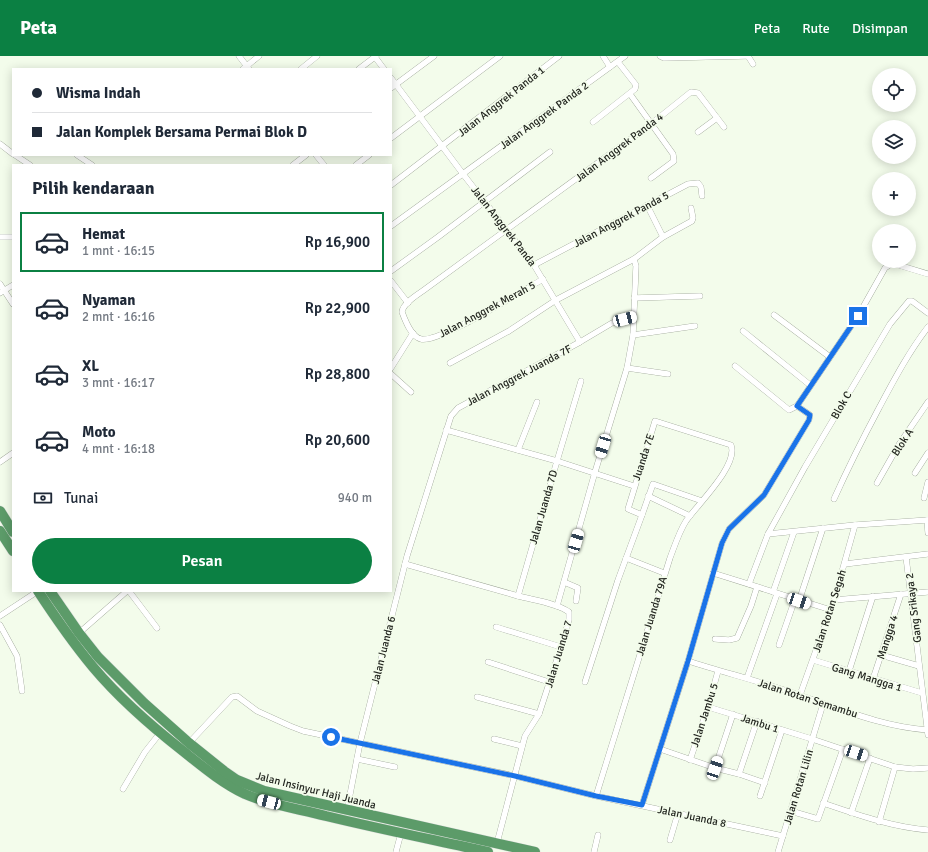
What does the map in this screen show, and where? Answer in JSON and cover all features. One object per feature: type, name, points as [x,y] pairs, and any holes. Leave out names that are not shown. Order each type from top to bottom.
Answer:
[{"type":"highway","points":[[0,511],[12,548]]},
{"type":"highway","name":"Jalan Insinyur Haji Juanda","points":[[39,592],[66,633],[93,667],[136,712],[211,774],[226,784],[247,795],[279,804],[488,852]]},
{"type":"highway","name":"Jalan Insinyur Haji Juanda","points":[[51,592],[78,633],[98,657],[144,703],[189,743],[224,771],[247,785],[264,791],[347,811],[535,852]]},
{"type":"highway","points":[[136,712],[144,703]]},
{"type":"street","points":[[239,56],[246,68],[259,56]]},
{"type":"street","points":[[302,68],[317,56]]},
{"type":"street","points":[[360,68],[375,56],[383,68]]},
{"type":"street","points":[[393,86],[434,56]]},
{"type":"street","points":[[392,137],[500,56]]},
{"type":"street","name":"Jalan Anggrek Panda 1","points":[[392,183],[442,147],[559,56]]},
{"type":"street","points":[[603,56],[610,67]]},
{"type":"street","name":"Jalan Anggrek Panda 2","points":[[392,225],[625,56]]},
{"type":"street","points":[[660,56],[664,58],[748,56],[753,64]]},
{"type":"street","points":[[594,122],[635,89],[636,85],[618,62]]},
{"type":"street","name":"Jalan Anggrek Panda","points":[[393,86],[419,116],[534,265],[580,342]]},
{"type":"street","name":"Jalan Anggrek Panda 4","points":[[413,333],[402,314],[402,309],[408,303],[651,124],[691,92],[698,93],[724,127]]},
{"type":"street","points":[[630,94],[673,154],[674,160],[651,178]]},
{"type":"street","points":[[698,132],[717,118]]},
{"type":"street","points":[[0,144],[12,153]]},
{"type":"street","points":[[392,270],[550,152]]},
{"type":"street","points":[[17,156],[29,164]]},
{"type":"street","points":[[78,156],[90,164]]},
{"type":"street","points":[[294,164],[305,156]]},
{"type":"street","points":[[317,156],[323,164]]},
{"type":"street","points":[[357,164],[368,156]]},
{"type":"street","name":"Jalan Anggrek Panda 5","points":[[534,265],[688,184],[698,184],[701,187],[702,196]]},
{"type":"street","points":[[647,205],[663,237]]},
{"type":"street","points":[[450,363],[509,331],[556,300],[634,259],[663,237],[692,220],[691,208]]},
{"type":"street","points":[[0,237],[12,237]]},
{"type":"street","name":"Jalan Juanda 7","points":[[497,843],[526,733],[539,714],[561,647],[569,614],[567,610],[557,606],[595,472],[628,368],[633,335],[636,266],[634,259]]},
{"type":"street","points":[[735,366],[789,410],[797,406],[858,316],[885,268],[891,264],[895,264],[928,274]]},
{"type":"street","name":"Jalan Anggrek Merah 5","points":[[413,333],[421,339],[428,339],[437,336],[468,322],[543,279]]},
{"type":"street","points":[[392,282],[408,303]]},
{"type":"street","points":[[0,284],[2,292],[12,303]]},
{"type":"street","points":[[2,292],[12,286]]},
{"type":"street","points":[[634,298],[700,296]]},
{"type":"street","name":"Blok C","points":[[768,534],[834,417],[890,324],[909,301],[912,301],[928,313]]},
{"type":"street","points":[[774,315],[830,357]]},
{"type":"street","name":"Jalan Anggrek Juanda 7F","points":[[458,408],[612,323],[633,316]]},
{"type":"street","points":[[633,335],[695,326]]},
{"type":"street","points":[[834,499],[859,444],[893,380],[911,350],[928,328]]},
{"type":"street","points":[[743,331],[810,385]]},
{"type":"street","points":[[392,366],[413,333]]},
{"type":"street","points":[[628,368],[668,374]]},
{"type":"street","points":[[392,375],[412,392]]},
{"type":"street","name":"Jalan Juanda 7D","points":[[518,596],[581,381]]},
{"type":"street","points":[[518,450],[537,402]]},
{"type":"street","name":"Blok A","points":[[877,483],[898,446],[928,402]]},
{"type":"street","points":[[642,805],[688,661],[724,537],[729,529],[764,495],[809,420],[810,415],[797,406]]},
{"type":"street","name":"Jalan Juanda 6","points":[[347,811],[356,759],[407,556],[446,430],[451,416],[458,408]]},
{"type":"street","name":"Juanda 7E","points":[[634,486],[655,421],[694,432]]},
{"type":"street","points":[[446,430],[557,460],[634,486],[628,509],[642,515]]},
{"type":"street","name":"Jalan Juanda 79A","points":[[596,796],[664,574],[677,540],[690,516],[721,478],[732,452],[730,445],[694,432]]},
{"type":"street","points":[[915,473],[928,453]]},
{"type":"street","points":[[0,462],[12,454]]},
{"type":"street","points":[[924,498],[928,482]]},
{"type":"street","points":[[585,682],[626,558],[653,484],[702,501]]},
{"type":"street","points":[[648,496],[690,516]]},
{"type":"street","points":[[749,584],[768,534],[927,520],[928,533]]},
{"type":"street","name":"Jalan Rotan Segah","points":[[800,695],[831,610],[855,526]]},
{"type":"street","points":[[779,645],[823,528]]},
{"type":"street","points":[[747,678],[794,532]]},
{"type":"street","points":[[845,564],[928,554]]},
{"type":"street","name":"Gang Srikaya 2","points":[[906,557],[928,735]]},
{"type":"street","points":[[626,558],[664,574]]},
{"type":"street","points":[[405,564],[557,606]]},
{"type":"street","points":[[713,573],[831,610]]},
{"type":"street","points":[[564,582],[578,588],[576,600]]},
{"type":"street","points":[[715,639],[729,640],[737,638],[751,606],[757,587]]},
{"type":"street","points":[[0,616],[36,592]]},
{"type":"street","points":[[78,633],[127,592]]},
{"type":"street","points":[[129,592],[157,628]]},
{"type":"street","points":[[834,600],[928,592]]},
{"type":"street","name":"Mangga 4","points":[[873,679],[901,594]]},
{"type":"street","points":[[849,672],[872,596]]},
{"type":"street","points":[[0,625],[17,655],[22,691]]},
{"type":"street","points":[[496,627],[561,647]]},
{"type":"street","points":[[881,655],[919,666]]},
{"type":"street","name":"Gang Mangga 1","points":[[813,660],[924,694]]},
{"type":"street","name":"Jalan Rotan Semambu","points":[[688,661],[718,671],[747,678],[873,720],[908,728],[928,730]]},
{"type":"street","points":[[488,662],[549,682]]},
{"type":"street","name":"Jalan Jambu 5","points":[[690,760],[708,707],[718,671]]},
{"type":"street","points":[[189,743],[232,697],[236,696],[257,711],[303,731],[515,776]]},
{"type":"street","points":[[477,697],[539,714]]},
{"type":"street","name":"Jalan Rotan Lilin","points":[[783,836],[823,704]]},
{"type":"street","name":"Jambu 1","points":[[708,707],[812,739],[895,767],[913,770],[928,768]]},
{"type":"street","points":[[715,768],[733,714]]},
{"type":"street","points":[[739,774],[757,722]]},
{"type":"street","points":[[760,796],[782,730]]},
{"type":"street","points":[[123,789],[145,752],[160,733]]},
{"type":"street","points":[[494,739],[522,746]]},
{"type":"street","points":[[660,749],[690,760],[765,783]]},
{"type":"street","points":[[794,812],[818,819],[843,749]]},
{"type":"street","points":[[851,813],[870,758]]},
{"type":"street","points":[[356,759],[395,767]]},
{"type":"street","points":[[879,822],[895,767]]},
{"type":"street","name":"Jalan Juanda 8","points":[[515,776],[596,796],[783,836]]},
{"type":"street","points":[[824,803],[879,822],[901,827],[928,830]]},
{"type":"street","points":[[670,840],[678,813]]},
{"type":"street","points":[[396,852],[401,833]]},
{"type":"street","points":[[594,852],[598,835]]},
{"type":"street","points":[[778,852],[783,836]]},
{"type":"route","points":[[331,737],[515,776],[596,796],[642,805],[698,629],[724,537],[729,529],[764,495],[810,418],[810,415],[797,406],[858,316]]}]
